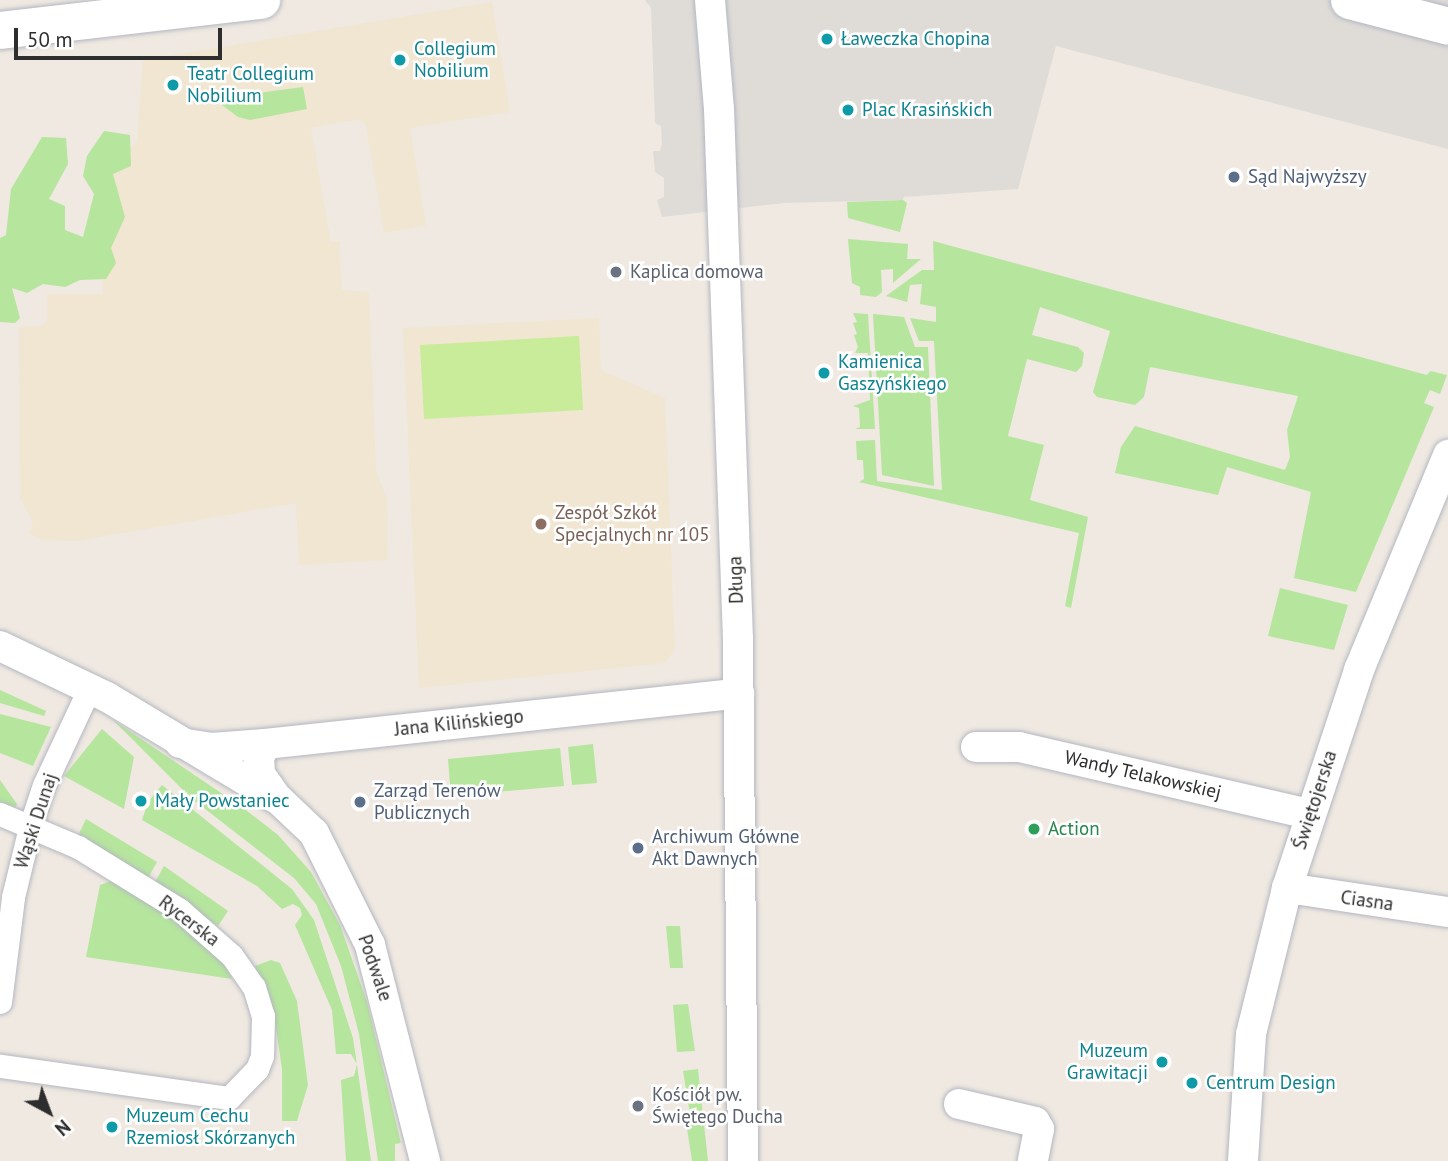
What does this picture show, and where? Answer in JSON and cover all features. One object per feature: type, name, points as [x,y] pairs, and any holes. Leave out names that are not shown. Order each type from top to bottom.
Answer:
[{"type":"street","points":[[0,30],[261,0]]},
{"type":"street","name":"Długa","points":[[710,0],[720,151],[739,694],[743,1161]]},
{"type":"street","points":[[1349,0],[1448,26]]},
{"type":"street","name":"Świętojerska","points":[[1243,1161],[1251,1034],[1287,888],[1309,814],[1359,670],[1448,455]]},
{"type":"street","name":"Podwale","points":[[0,646],[89,689],[277,798]]},
{"type":"street","name":"Wąski Dunaj","points":[[0,1002],[13,897],[30,827],[89,689]]},
{"type":"street","name":"Jana Kilińskiego","points":[[180,743],[211,748],[265,744],[739,694]]},
{"type":"street","name":"Podwale","points":[[265,744],[259,758],[260,774],[277,798],[314,833],[370,946],[425,1161]]},
{"type":"street","name":"Wandy Telakowskiej","points":[[976,747],[1019,747],[1309,814]]},
{"type":"street","name":"Rycerska","points":[[0,814],[78,847],[180,910],[214,937],[246,973],[263,1016],[262,1055],[257,1069],[229,1098],[0,1066]]},
{"type":"street","name":"Ciasna","points":[[1287,888],[1448,912]]},
{"type":"street","points":[[959,1104],[1035,1122],[1039,1129],[1033,1161]]},
{"type":"shaded area","name":"Plac Krasińskich","points":[[645,0],[1448,0],[1448,149],[1056,46],[1018,189],[904,197],[903,200],[784,203],[662,217],[657,200],[664,197],[664,178],[655,172],[653,151],[660,151],[661,126],[655,123],[651,8]]},
{"type":"shaded area","points":[[492,2],[510,112],[410,128],[426,225],[384,233],[366,125],[359,119],[311,128],[331,242],[339,241],[342,290],[369,292],[376,470],[387,499],[388,560],[299,565],[296,503],[76,541],[42,540],[29,533],[33,522],[20,498],[19,327],[42,326],[47,320],[47,294],[103,294],[100,181],[137,141],[143,60]]},
{"type":"shaded area","name":"Zespół Szkół Specjalnych nr 105","points":[[599,318],[601,370],[665,398],[675,649],[665,663],[419,688],[403,328]]},
{"type":"green space","points":[[303,87],[307,109],[250,120],[238,117],[214,99]]},
{"type":"green space","points":[[104,131],[130,135],[131,166],[113,174],[125,217],[111,248],[116,263],[106,279],[80,280],[65,287],[43,284],[27,293],[12,288],[20,318],[15,323],[0,322],[0,238],[6,235],[11,189],[42,137],[66,138],[68,164],[49,199],[65,206],[65,230],[83,237],[94,194],[83,176],[87,156]]},
{"type":"green space","points":[[903,200],[907,203],[900,232],[848,218],[847,202]]},
{"type":"green space","points":[[848,239],[908,244],[907,259],[921,259],[893,283],[893,269],[881,270],[882,292],[876,297],[860,295],[860,287],[852,283]]},
{"type":"green space","points":[[933,241],[1427,375],[1430,371],[1447,375],[1440,394],[1430,390],[1424,403],[1434,407],[1356,592],[1294,578],[1311,492],[1227,467],[1218,495],[1115,473],[1121,447],[1135,426],[1285,470],[1290,457],[1287,430],[1298,396],[1150,367],[1144,397],[1135,405],[1097,397],[1093,392],[1110,331],[1040,307],[1032,335],[1078,347],[1084,353],[1082,366],[1076,372],[1027,359],[1008,436],[1044,445],[1030,500],[1088,517],[1071,608],[1065,606],[1079,533],[859,482],[864,479],[863,460],[857,460],[856,441],[875,440],[877,481],[942,490],[934,341],[919,341],[910,318],[936,322],[936,307],[920,304],[922,284],[910,285],[907,302],[886,296],[922,270],[934,270]]},
{"type":"green space","points":[[853,313],[868,314],[875,429],[855,429],[860,427],[859,408],[853,406],[870,400],[868,353],[855,353],[858,347],[853,323],[857,322]]},
{"type":"green space","points":[[873,314],[904,317],[915,347],[928,347],[934,486],[882,475]]},
{"type":"green space","points":[[579,336],[583,410],[424,419],[420,345]]},
{"type":"green space","points":[[1280,588],[1348,605],[1334,650],[1268,636]]},
{"type":"green space","points":[[0,690],[46,711],[44,716],[0,703]]},
{"type":"green space","points":[[0,714],[51,727],[33,766],[0,753]]},
{"type":"green space","points":[[113,720],[242,807],[278,835],[311,872],[340,925],[367,1002],[401,1143],[395,1144],[395,1161],[378,1161],[359,1034],[341,966],[316,904],[294,878],[191,798]]},
{"type":"green space","points":[[102,729],[134,757],[124,809],[64,776]]},
{"type":"green space","points":[[593,744],[597,783],[572,785],[568,747]]},
{"type":"green space","points":[[560,748],[564,786],[451,796],[448,759]]},
{"type":"green space","points":[[0,780],[17,804],[16,807],[0,802]]},
{"type":"green space","points":[[162,785],[292,889],[314,920],[353,1038],[357,1064],[351,1054],[336,1054],[332,1010],[295,925],[302,915],[300,908],[293,904],[282,909],[257,886],[142,820],[148,802]]},
{"type":"green space","points":[[86,819],[157,862],[148,878],[76,840]]},
{"type":"green space","points":[[164,866],[228,911],[218,926],[155,882]]},
{"type":"green space","points":[[114,880],[216,947],[232,979],[86,957],[100,885]]},
{"type":"green space","points":[[666,926],[680,926],[683,968],[670,968]]},
{"type":"green space","points":[[271,960],[280,963],[297,1001],[308,1085],[297,1121],[282,1121],[282,1069],[274,1015],[255,966]]},
{"type":"green space","points":[[688,1004],[695,1051],[677,1052],[673,1005]]},
{"type":"green space","points":[[357,1064],[371,1161],[346,1161],[341,1080],[354,1076]]},
{"type":"green space","points":[[698,1069],[708,1161],[692,1161],[686,1122],[690,1114],[683,1071]]},
{"type":"place","name":"Ławeczka Chopina","points":[[827,39]]},
{"type":"place","name":"Collegium Nobilium","points":[[400,60]]},
{"type":"place","name":"Teatr Collegium Nobilium","points":[[173,85]]},
{"type":"place","name":"Plac Krasińskich","points":[[848,110]]},
{"type":"place","name":"Sąd Najwyższy","points":[[1234,177]]},
{"type":"place","name":"Kaplica domowa","points":[[616,272]]},
{"type":"place","name":"Kamienica Gaszyńskiego","points":[[824,373]]},
{"type":"place","name":"Zespół Szkół Specjalnych nr 105","points":[[541,524]]},
{"type":"place","name":"Mały Powstaniec","points":[[141,801]]},
{"type":"place","name":"Zarząd Terenów Publicznych","points":[[360,802]]},
{"type":"place","name":"Action","points":[[1034,829]]},
{"type":"place","name":"Archiwum Główne Akt Dawnych","points":[[638,848]]},
{"type":"place","name":"Muzeum Grawitacji","points":[[1162,1062]]},
{"type":"place","name":"Centrum Design","points":[[1192,1083]]},
{"type":"place","name":"Kościół pw. Świętego Ducha","points":[[638,1106]]},
{"type":"place","name":"Muzeum Cechu Rzemiosł Skórzanych","points":[[112,1127]]}]
